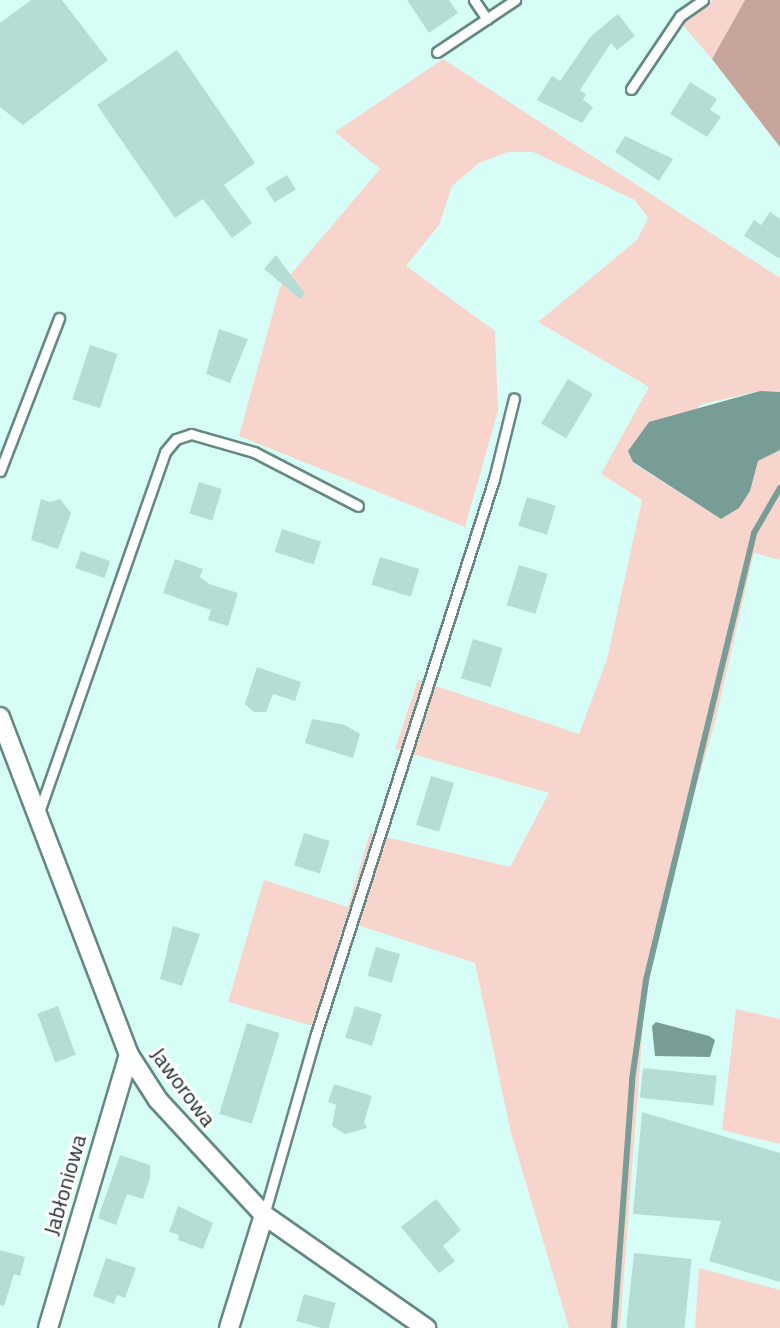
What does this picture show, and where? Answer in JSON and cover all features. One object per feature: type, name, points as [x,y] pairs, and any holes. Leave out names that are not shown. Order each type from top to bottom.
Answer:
[{"type":"street","name":"Jaworowa","points":[[0,717],[39,812],[129,1055],[158,1100],[264,1215],[426,1328]]},
{"type":"street","name":"Jabłoniowa","points":[[48,1328],[129,1055]]},
{"type":"street","points":[[229,1328],[264,1215]]},
{"type":"lane","points":[[474,0],[487,19]]},
{"type":"lane","points":[[437,52],[515,0]]},
{"type":"lane","points":[[631,89],[680,16],[703,0]]},
{"type":"lane","points":[[0,471],[59,318]]},
{"type":"lane","points":[[264,1215],[316,1034],[494,478],[514,398]]},
{"type":"lane","points":[[39,812],[165,452],[176,439],[191,434],[254,453],[358,506]]},
{"type":"shaded area","points":[[713,0],[745,0],[712,59],[680,22]]},
{"type":"shaded area","points":[[745,0],[780,0],[780,147],[712,59]]},
{"type":"shaded area","points":[[443,59],[780,278],[780,392],[760,391],[702,404],[633,463],[721,519],[750,491],[758,461],[780,450],[780,560],[754,553],[715,722],[673,868],[645,999],[620,1328],[569,1328],[511,1133],[475,963],[345,921],[313,1026],[228,1002],[264,880],[348,907],[370,833],[510,867],[549,793],[395,749],[418,680],[579,734],[607,659],[642,500],[601,474],[649,387],[538,322],[637,240],[648,218],[635,200],[533,152],[508,152],[479,163],[452,186],[439,225],[406,266],[495,331],[498,411],[465,527],[239,436],[280,287],[380,169],[335,132]]},
{"type":"shaded area","points":[[736,1009],[780,1019],[780,1144],[722,1130]]},
{"type":"shaded area","points":[[699,1268],[780,1290],[780,1328],[695,1328]]},
{"type":"water","points":[[760,391],[780,392],[780,450],[758,461],[750,491],[739,508],[721,519],[633,462],[628,451],[649,422]]},
{"type":"water","points":[[656,1022],[709,1036],[715,1040],[710,1057],[655,1056],[652,1026]]},
{"type":"building","points":[[31,0],[62,0],[108,60],[23,125],[0,107],[0,23]]},
{"type":"building","points":[[407,0],[449,0],[458,13],[429,33]]},
{"type":"building","points":[[618,14],[635,36],[617,50],[611,43],[580,90],[586,94],[583,100],[593,107],[582,123],[537,100],[552,76],[560,81],[591,36]]},
{"type":"building","points":[[177,50],[255,163],[224,185],[252,223],[232,238],[203,199],[175,218],[97,105]]},
{"type":"building","points":[[690,82],[717,99],[710,110],[721,117],[707,137],[670,114]]},
{"type":"building","points":[[625,136],[673,159],[659,181],[615,152]]},
{"type":"building","points":[[287,175],[296,190],[274,202],[266,188]]},
{"type":"building","points":[[770,212],[780,219],[780,259],[744,236],[754,220],[761,225]]},
{"type":"building","points":[[276,255],[305,294],[300,299],[264,269]]},
{"type":"building","points":[[219,329],[248,339],[230,383],[206,374]]},
{"type":"building","points":[[90,345],[118,354],[100,408],[72,399]]},
{"type":"building","points":[[568,379],[593,394],[566,439],[541,424]]},
{"type":"building","points":[[199,482],[222,489],[212,521],[189,514]]},
{"type":"building","points":[[527,497],[556,506],[547,534],[518,526]]},
{"type":"building","points":[[41,499],[50,502],[60,499],[71,513],[58,549],[31,540]]},
{"type":"building","points":[[282,529],[321,542],[314,564],[275,552]]},
{"type":"building","points":[[81,551],[110,561],[104,578],[75,568]]},
{"type":"building","points":[[380,557],[419,569],[411,597],[372,585]]},
{"type":"building","points":[[175,559],[203,569],[200,577],[209,584],[238,593],[228,626],[208,620],[211,610],[163,593]]},
{"type":"building","points":[[519,565],[548,574],[535,614],[507,605]]},
{"type":"building","points":[[473,639],[503,648],[491,687],[461,678]]},
{"type":"building","points":[[257,667],[301,682],[295,701],[273,694],[266,712],[254,712],[245,704]]},
{"type":"building","points":[[312,719],[345,725],[360,734],[353,758],[305,743]]},
{"type":"building","points":[[431,776],[454,783],[439,832],[416,825]]},
{"type":"building","points":[[304,833],[330,841],[320,873],[294,866]]},
{"type":"building","points":[[173,926],[200,934],[182,986],[160,979]]},
{"type":"building","points":[[376,947],[400,954],[392,983],[368,976]]},
{"type":"building","points":[[58,1006],[76,1055],[55,1062],[37,1014]]},
{"type":"building","points":[[355,1006],[382,1014],[372,1046],[345,1038]]},
{"type":"building","points":[[247,1023],[280,1033],[252,1124],[219,1114]]},
{"type":"building","points":[[643,1068],[717,1076],[713,1106],[640,1098]]},
{"type":"building","points":[[334,1084],[372,1096],[364,1122],[367,1128],[345,1134],[332,1126],[336,1105],[328,1102]]},
{"type":"building","points":[[642,1112],[780,1153],[780,1282],[709,1261],[721,1221],[633,1214]]},
{"type":"building","points":[[120,1155],[150,1165],[150,1178],[143,1199],[127,1194],[116,1225],[98,1218]]},
{"type":"building","points":[[436,1199],[461,1230],[443,1246],[455,1261],[439,1273],[401,1227]]},
{"type":"building","points":[[178,1206],[213,1223],[203,1249],[178,1240],[179,1235],[169,1232]]},
{"type":"building","points":[[0,1250],[25,1257],[20,1276],[14,1274],[4,1306],[0,1305]]},
{"type":"building","points":[[634,1253],[692,1259],[684,1328],[626,1328]]},
{"type":"building","points":[[106,1258],[136,1268],[125,1298],[117,1295],[114,1304],[93,1296]]},
{"type":"building","points":[[304,1294],[336,1303],[329,1328],[296,1321]]},
{"type":"waterway","points":[[614,1328],[632,1080],[646,980],[754,533],[780,488]]}]
